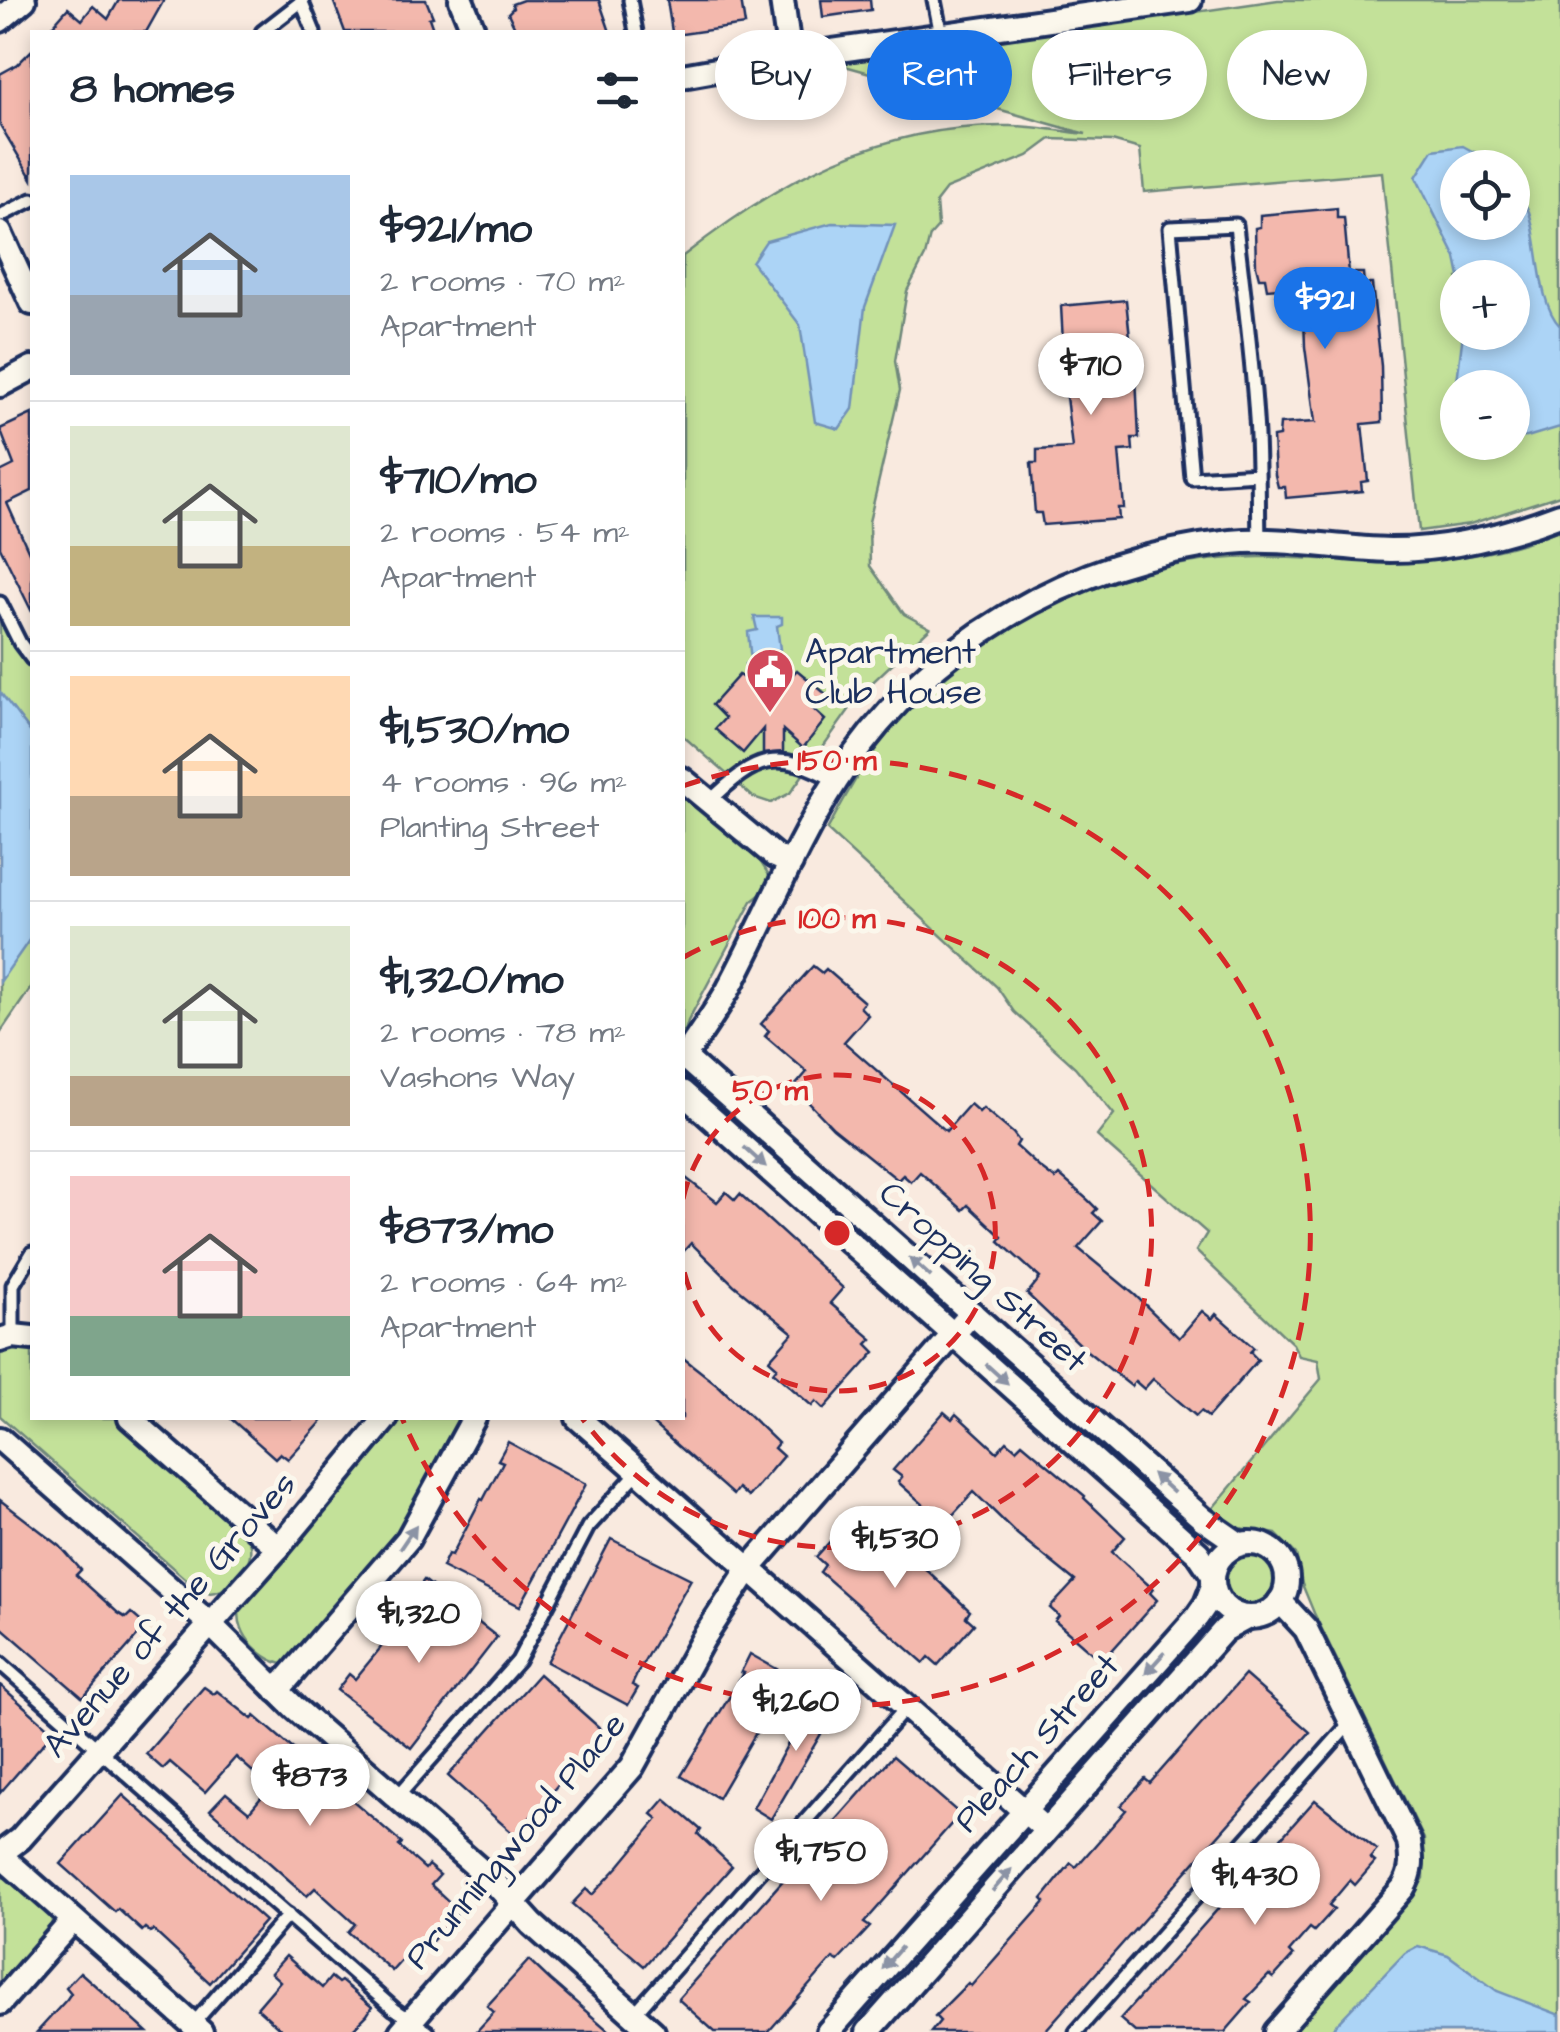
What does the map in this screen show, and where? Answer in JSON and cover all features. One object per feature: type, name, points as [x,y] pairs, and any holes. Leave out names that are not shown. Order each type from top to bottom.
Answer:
[{"type":"street","points":[[0,20],[24,0]]},
{"type":"street","points":[[461,0],[473,30]]},
{"type":"street","points":[[782,0],[786,30]]},
{"type":"street","points":[[962,30],[1082,7],[1190,0]]},
{"type":"street","points":[[685,75],[715,70]]},
{"type":"street","points":[[0,233],[30,299]]},
{"type":"street","points":[[0,385],[30,369]]},
{"type":"street","points":[[685,1057],[727,992],[836,781],[874,729],[918,682],[972,636],[1033,600],[1094,572],[1162,552],[1234,542],[1302,542],[1390,550],[1458,546],[1518,531],[1560,515]]},
{"type":"street","points":[[685,782],[774,856],[792,863]]},
{"type":"street","name":"Cropping Street","points":[[685,1060],[1204,1519],[1239,1544]]},
{"type":"street","name":"Cropping Street","points":[[685,1095],[1198,1553],[1213,1581]]},
{"type":"street","name":"Prunningwood Place","points":[[414,2028],[514,1904],[632,1768],[703,1639],[748,1570],[972,1313]]},
{"type":"street","points":[[132,1420],[278,1548]]},
{"type":"street","name":"Avenue of the Groves","points":[[0,1854],[20,1839],[278,1548],[384,1420]]},
{"type":"street","points":[[277,1691],[408,1539],[473,1420]]},
{"type":"street","points":[[580,1420],[1046,1830]]},
{"type":"street","points":[[0,1439],[210,1624],[277,1691],[494,1882],[532,1924],[653,2032]]},
{"type":"street","points":[[1239,1544],[1262,1544],[1281,1559],[1288,1581],[1280,1601],[1270,1611],[1248,1617],[1228,1610],[1219,1601],[1213,1581],[1225,1552],[1239,1544]]},
{"type":"street","name":"Pleach Street","points":[[828,2032],[1196,1618],[1206,1604],[1213,1581]]},
{"type":"street","points":[[1276,2032],[1410,1876],[1412,1860],[1408,1841],[1306,1629],[1280,1601]]},
{"type":"street","name":"Pleach Street","points":[[868,2032],[1224,1630],[1248,1617]]},
{"type":"street","points":[[0,1854],[193,2030]]},
{"type":"street","points":[[0,2004],[73,1920]]},
{"type":"lane","points":[[630,0],[636,30]]},
{"type":"lane","points":[[934,0],[940,30]]},
{"type":"lane","points":[[265,30],[302,1],[313,30]]},
{"type":"lane","points":[[0,216],[30,201]]},
{"type":"lane","points":[[1258,474],[1192,478],[1170,228],[1236,225],[1256,418],[1258,474],[1259,542]]},
{"type":"lane","points":[[0,603],[30,656]]},
{"type":"lane","points":[[709,802],[739,774],[775,761],[811,767],[836,781]]},
{"type":"lane","points":[[15,1338],[13,1285],[30,1256]]},
{"type":"lane","points":[[397,1797],[518,1661],[588,1527],[638,1472]]},
{"type":"lane","points":[[0,1663],[414,2028]]},
{"type":"lane","points":[[633,2015],[906,1708]]},
{"type":"lane","points":[[1076,2032],[1350,1722]]},
{"type":"lane","points":[[193,2030],[288,1916]]},
{"type":"green space","points":[[1278,0],[1560,0],[1560,495],[1470,524],[1419,531],[1382,172],[1144,192],[1140,149],[1112,141],[1051,139],[1028,156],[946,189],[936,202],[938,227],[930,236],[925,256],[907,291],[895,361],[900,390],[869,522],[870,566],[904,614],[930,628],[861,693],[790,793],[771,803],[753,797],[685,738],[685,254],[757,203],[834,161],[918,135],[1019,126],[1086,134],[1036,120],[1207,120],[1207,30],[1072,30]]},
{"type":"green space","points":[[1032,36],[1032,119],[1012,113],[1012,39]]},
{"type":"green space","points":[[867,60],[867,72],[847,67],[847,63]]},
{"type":"green space","points":[[1560,529],[1560,2032],[1293,2032],[1407,1903],[1424,1878],[1424,1839],[1314,1613],[1302,1584],[1296,1554],[1276,1534],[1234,1527],[1212,1509],[1321,1379],[1318,1360],[1299,1356],[1293,1344],[1196,1251],[1207,1233],[1097,1136],[1114,1114],[1075,1067],[1014,1012],[997,987],[827,830],[877,747],[935,686],[1019,624],[1066,600],[1165,567],[1217,559],[1452,558],[1524,543]]},
{"type":"green space","points":[[0,615],[30,665],[30,989],[0,1033]]},
{"type":"green space","points":[[685,796],[760,861],[769,875],[767,889],[752,901],[685,1032]]},
{"type":"green space","points":[[0,1347],[30,1347],[30,1420],[117,1420],[246,1534],[250,1556],[246,1567],[220,1591],[199,1591],[0,1416]]},
{"type":"green space","points":[[397,1420],[467,1420],[415,1516],[290,1665],[280,1663],[261,1653],[246,1637],[239,1618],[240,1608]]},
{"type":"green space","points":[[1254,1548],[1274,1557],[1283,1577],[1274,1597],[1254,1606],[1234,1597],[1225,1577],[1234,1557]]},
{"type":"green space","points":[[0,1877],[13,1879],[47,1911],[52,1921],[49,1936],[0,1993]]},
{"type":"water","points":[[1463,146],[1470,150],[1440,150],[1440,226],[1416,177],[1433,150]]},
{"type":"water","points":[[1530,215],[1547,303],[1560,326],[1560,427],[1530,436],[1530,370],[1458,370],[1461,350],[1530,350],[1530,260],[1456,258],[1447,240],[1530,240]]},
{"type":"water","points":[[832,223],[895,225],[865,307],[853,409],[839,429],[815,422],[800,325],[752,262],[766,241]]},
{"type":"water","points":[[754,617],[782,617],[782,624],[777,626],[780,649],[775,652],[776,669],[747,672],[745,664],[751,662],[748,632],[757,630]]},
{"type":"water","points":[[0,692],[30,731],[30,939],[0,982]]},
{"type":"water","points":[[1418,1946],[1448,1955],[1497,1991],[1560,2015],[1560,2032],[1329,2032],[1405,1953]]},
{"type":"building","points":[[119,0],[164,0],[147,30],[49,30],[68,8],[82,20],[93,6],[108,19]]},
{"type":"building","points":[[333,0],[426,0],[433,17],[429,18],[433,30],[344,30]]},
{"type":"building","points":[[523,0],[599,0],[609,30],[516,30],[508,13],[512,4]]},
{"type":"building","points":[[667,0],[741,0],[745,25],[685,34],[685,30],[672,30]]},
{"type":"building","points":[[821,0],[870,0],[871,10],[823,17]]},
{"type":"building","points":[[30,52],[30,176],[0,125],[0,74]]},
{"type":"building","points":[[1337,208],[1337,218],[1344,218],[1349,273],[1363,273],[1364,284],[1372,284],[1381,366],[1382,422],[1362,424],[1368,481],[1361,482],[1362,491],[1286,498],[1285,487],[1278,487],[1275,475],[1273,437],[1279,436],[1280,424],[1315,422],[1305,347],[1303,286],[1267,289],[1256,266],[1255,228],[1260,227],[1260,215]]},
{"type":"building","points":[[1126,300],[1135,356],[1139,438],[1132,438],[1133,450],[1119,451],[1124,508],[1118,508],[1119,519],[1043,525],[1041,513],[1035,513],[1031,463],[1037,463],[1037,450],[1072,448],[1062,362],[1061,306]]},
{"type":"building","points":[[30,415],[30,492],[7,503],[30,555],[30,608],[0,547],[0,472],[14,465],[0,429]]},
{"type":"building","name":"Apartment Club House","points":[[797,670],[827,695],[814,710],[825,720],[803,748],[783,730],[783,752],[763,754],[763,729],[743,753],[715,729],[725,718],[712,705],[739,675],[759,690],[781,687]]},
{"type":"building","points":[[813,966],[822,973],[826,969],[864,1002],[860,1007],[868,1015],[844,1042],[946,1131],[970,1104],[979,1112],[983,1108],[1013,1133],[1019,1141],[1016,1146],[1039,1167],[1055,1179],[1059,1175],[1097,1209],[1093,1213],[1102,1221],[1078,1248],[1179,1338],[1202,1311],[1212,1319],[1216,1314],[1254,1348],[1250,1352],[1258,1360],[1208,1417],[1201,1411],[1196,1416],[1153,1379],[1144,1389],[1135,1381],[1131,1386],[1087,1351],[1027,1294],[1040,1278],[999,1241],[1002,1237],[968,1205],[963,1210],[920,1172],[911,1182],[903,1175],[898,1180],[833,1128],[794,1087],[807,1072],[765,1036],[769,1031],[761,1024]]},
{"type":"building","points":[[685,1177],[717,1202],[726,1192],[735,1200],[740,1194],[843,1288],[830,1303],[872,1339],[867,1344],[875,1352],[824,1409],[816,1401],[812,1406],[773,1372],[777,1367],[769,1360],[793,1333],[734,1285],[691,1243],[685,1250]]},
{"type":"building","points":[[685,1359],[778,1443],[774,1448],[783,1456],[748,1497],[738,1488],[733,1495],[648,1420],[685,1420]]},
{"type":"building","points":[[944,1412],[952,1419],[956,1414],[997,1452],[1007,1441],[1016,1449],[1022,1443],[1085,1496],[1125,1537],[1112,1552],[1153,1589],[1150,1593],[1157,1600],[1106,1657],[1097,1650],[1093,1654],[1055,1621],[1059,1616],[1050,1608],[1075,1581],[1017,1534],[974,1492],[949,1519],[940,1511],[936,1516],[898,1482],[902,1477],[893,1470]]},
{"type":"building","points":[[232,1420],[323,1420],[288,1459],[280,1453],[275,1458]]},
{"type":"building","points":[[508,1442],[586,1484],[520,1606],[442,1567],[483,1500],[503,1462],[498,1460]]},
{"type":"building","points":[[0,1500],[60,1546],[81,1570],[76,1575],[118,1613],[126,1618],[131,1613],[146,1626],[83,1698],[0,1626]]},
{"type":"building","points":[[852,1517],[860,1525],[866,1519],[970,1611],[966,1617],[974,1624],[938,1665],[929,1657],[924,1663],[820,1572],[825,1565],[816,1557]]},
{"type":"building","points":[[611,1539],[691,1579],[639,1670],[632,1685],[638,1688],[628,1705],[547,1662]]},
{"type":"building","points":[[424,1580],[497,1637],[411,1748],[337,1690],[349,1674],[355,1679],[405,1618],[417,1600],[413,1595]]},
{"type":"building","points":[[750,1654],[789,1676],[718,1798],[681,1776],[744,1673],[741,1672]]},
{"type":"building","points":[[539,1674],[603,1731],[529,1819],[532,1821],[518,1838],[448,1776]]},
{"type":"building","points":[[1245,1675],[1310,1732],[1044,2032],[931,2032],[940,2021],[935,2016],[968,1983],[971,1986],[1045,1902],[1042,1899],[1071,1863],[1076,1867],[1126,1810],[1121,1806],[1145,1779],[1150,1783]]},
{"type":"building","points":[[0,1685],[53,1732],[0,1793]]},
{"type":"building","points":[[204,1687],[214,1694],[217,1691],[252,1719],[255,1716],[402,1843],[399,1846],[425,1869],[428,1865],[440,1875],[431,1885],[459,1911],[425,1949],[418,1942],[392,1971],[348,1932],[355,1924],[315,1888],[307,1896],[210,1810],[226,1793],[249,1812],[270,1787],[236,1757],[205,1792],[170,1762],[163,1769],[146,1754]]},
{"type":"building","points":[[816,1692],[838,1705],[771,1819],[753,1808]]},
{"type":"building","points":[[893,1756],[960,1814],[864,1923],[870,1927],[838,1961],[833,1958],[768,2032],[715,2032],[678,1999]]},
{"type":"building","points":[[123,1795],[265,1921],[210,1983],[153,1930],[142,1931],[118,1909],[115,1912],[61,1864]]},
{"type":"building","points":[[665,1799],[701,1830],[698,1834],[732,1866],[644,1966],[572,1904],[586,1889],[592,1895],[620,1865],[658,1819],[652,1814]]},
{"type":"building","points":[[1315,1800],[1377,1850],[1370,1858],[1375,1862],[1355,1885],[1350,1880],[1329,1905],[1334,1909],[1314,1931],[1310,1928],[1273,1978],[1269,1975],[1246,1999],[1251,2002],[1225,2032],[1135,2032],[1120,2019]]},
{"type":"building","points":[[286,1956],[322,1988],[331,1977],[341,1981],[372,2007],[367,2015],[350,2032],[284,2032],[257,2008],[280,1981],[271,1973]]},
{"type":"building","points":[[529,1960],[610,2032],[476,2032],[494,2012],[487,2006]]},
{"type":"building","points":[[80,1972],[147,2032],[37,2032],[67,1999],[71,1993],[66,1987]]},
{"type":"place","name":"Apartment Club House","points":[[770,714]]}]
